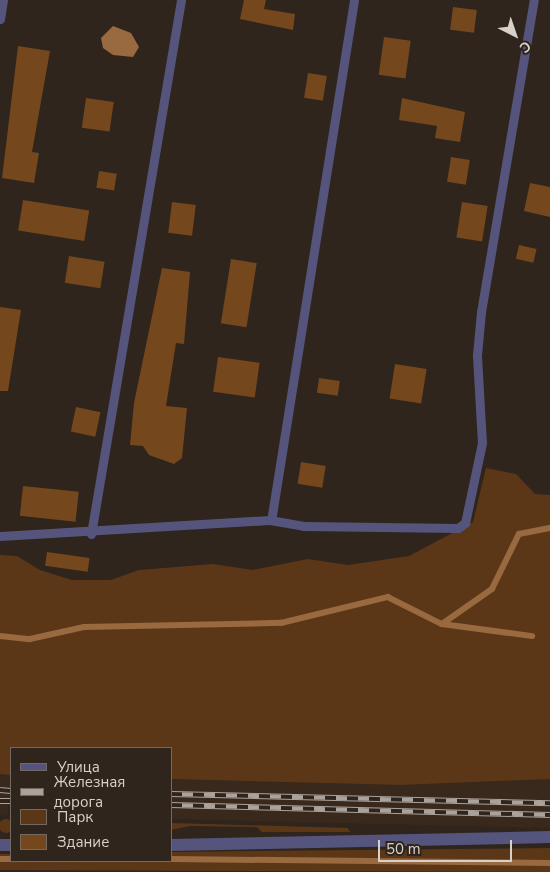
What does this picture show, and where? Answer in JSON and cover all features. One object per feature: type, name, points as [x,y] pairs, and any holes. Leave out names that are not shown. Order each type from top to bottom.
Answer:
[{"type":"street","points":[[172,845],[550,837]]},
{"type":"lane","points":[[0,19],[3,0]]},
{"type":"lane","points":[[91,534],[181,0]]},
{"type":"lane","points":[[272,515],[354,0]]},
{"type":"lane","points":[[0,536],[91,534],[270,520],[304,526],[458,528],[465,523],[482,443],[477,355],[481,312],[534,0]]},
{"type":"shaded area","points":[[113,26],[131,33],[139,47],[133,57],[113,55],[103,48],[101,38]]},
{"type":"shaded area","points":[[0,774],[10,775],[7,816],[0,815]]},
{"type":"shaded area","points":[[172,779],[401,785],[550,779],[550,828],[172,819]]},
{"type":"green space","points":[[486,468],[516,474],[535,494],[550,495],[550,779],[401,785],[172,779],[172,747],[10,747],[10,775],[0,774],[0,555],[17,556],[40,570],[72,580],[111,580],[139,570],[213,564],[253,570],[308,559],[348,565],[409,556],[473,522]]},
{"type":"green space","points":[[3,819],[9,819],[10,832],[3,833],[-1,829],[-1,823]]},
{"type":"green space","points":[[172,823],[348,828],[350,832],[262,832],[257,827],[190,826],[172,830]]},
{"type":"green space","points":[[550,848],[550,872],[0,870],[0,854],[10,854],[10,862],[172,862],[172,852]]},
{"type":"building","points":[[244,0],[266,0],[264,9],[295,14],[293,30],[240,19]]},
{"type":"building","points":[[453,7],[477,10],[474,33],[450,30]]},
{"type":"building","points":[[384,37],[411,41],[405,78],[379,75]]},
{"type":"building","points":[[18,46],[50,51],[32,152],[39,153],[34,183],[2,178]]},
{"type":"building","points":[[308,73],[327,76],[323,101],[304,98]]},
{"type":"building","points":[[86,98],[114,102],[110,132],[82,128]]},
{"type":"building","points":[[402,98],[465,112],[460,142],[435,138],[437,126],[399,120]]},
{"type":"building","points":[[451,157],[470,160],[466,185],[447,182]]},
{"type":"building","points":[[99,171],[117,174],[114,191],[96,188]]},
{"type":"building","points":[[530,183],[550,187],[550,217],[524,211]]},
{"type":"building","points":[[23,200],[89,210],[84,241],[18,231]]},
{"type":"building","points":[[172,202],[196,205],[192,236],[168,233]]},
{"type":"building","points":[[462,202],[488,206],[482,242],[456,238]]},
{"type":"building","points":[[519,245],[537,249],[533,263],[516,259]]},
{"type":"building","points":[[69,256],[105,262],[100,288],[65,283]]},
{"type":"building","points":[[231,259],[257,263],[247,327],[221,323]]},
{"type":"building","points":[[162,268],[190,272],[184,344],[176,343],[166,406],[187,408],[182,458],[174,464],[149,455],[143,446],[130,445],[134,403]]},
{"type":"building","points":[[0,307],[21,310],[8,391],[0,391]]},
{"type":"building","points":[[218,357],[260,363],[255,398],[213,392]]},
{"type":"building","points":[[395,364],[427,369],[421,404],[390,399]]},
{"type":"building","points":[[319,378],[340,381],[338,396],[317,393]]},
{"type":"building","points":[[76,407],[100,412],[95,437],[71,431]]},
{"type":"building","points":[[301,462],[326,466],[322,488],[298,484]]},
{"type":"building","points":[[23,486],[79,492],[76,522],[20,516]]},
{"type":"building","points":[[47,552],[90,558],[88,572],[45,566]]},
{"type":"waterway","points":[[442,624],[492,589],[519,534],[550,528]]},
{"type":"waterway","points":[[0,636],[30,639],[84,627],[281,623],[388,597],[442,624],[532,636]]},
{"type":"waterway","points":[[0,859],[10,859]]},
{"type":"waterway","points":[[172,859],[550,863]]},
{"type":"railway","points":[[0,790],[10,791]]},
{"type":"railway","points":[[172,794],[550,803]]},
{"type":"railway","points":[[0,801],[10,801]]},
{"type":"railway","points":[[172,805],[550,815]]}]
